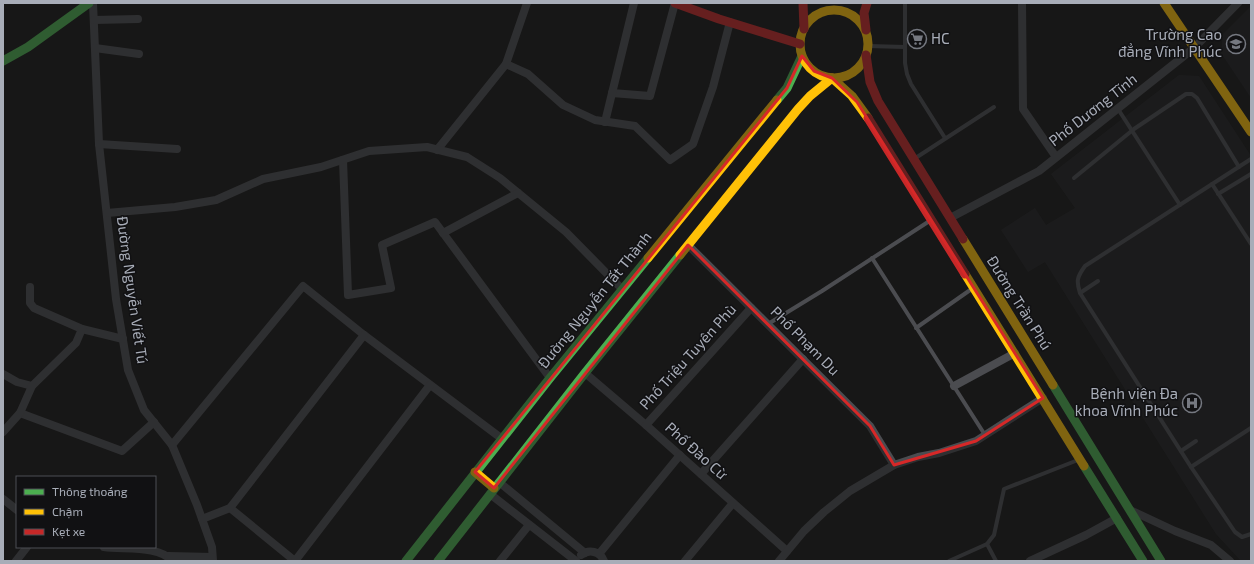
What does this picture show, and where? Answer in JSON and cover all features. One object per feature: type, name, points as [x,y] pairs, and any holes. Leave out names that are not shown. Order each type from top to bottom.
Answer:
[{"type":"main road","points":[[3,61],[28,47],[89,3]]},
{"type":"main road","points":[[675,3],[800,44]]},
{"type":"main road","points":[[802,3],[804,16],[804,29],[800,44],[802,56],[807,65],[814,72],[822,76],[832,78],[843,77],[853,72],[861,65],[867,51],[864,20],[864,13],[867,3]]},
{"type":"main road","points":[[829,3],[836,10]]},
{"type":"main road","points":[[836,10],[843,3]]},
{"type":"main road","points":[[1164,3],[1251,132]]},
{"type":"main road","points":[[804,29],[809,21],[817,15],[826,11],[836,10],[846,12],[855,17],[862,24],[866,33]]},
{"type":"main road","name":"Đường Trần Phú","points":[[867,51],[869,77],[875,94],[896,131],[1161,561]]},
{"type":"main road","name":"Đường Nguyễn Tất Thành","points":[[406,561],[501,438],[784,91],[802,56]]},
{"type":"main road","points":[[438,561],[585,373],[798,109],[810,96],[832,78]]},
{"type":"main road","name":"Đường Trần Phú","points":[[832,78],[852,96],[867,116],[1144,561]]},
{"type":"main road","points":[[475,472],[494,488]]},
{"type":"main road","points":[[1117,518],[1130,510]]},
{"type":"street","name":"Đường Nguyễn Viết Tú","points":[[93,3],[99,144],[116,299],[128,370],[144,410],[172,446],[202,519],[212,547],[213,559]]},
{"type":"street","points":[[437,150],[506,64],[527,3]]},
{"type":"street","points":[[605,122],[634,3]]},
{"type":"street","points":[[612,93],[650,96],[675,3]]},
{"type":"street","points":[[1022,3],[1023,109],[1056,158]]},
{"type":"street","name":"Phố Dương Tĩnh","points":[[950,218],[1039,171],[1194,48],[1238,3]]},
{"type":"street","points":[[94,20],[138,19]]},
{"type":"street","points":[[506,64],[528,74],[563,105],[595,120],[635,126],[670,160],[693,144],[713,87],[730,22]]},
{"type":"street","points":[[95,48],[139,54]]},
{"type":"street","points":[[99,144],[177,149]]},
{"type":"street","points":[[107,213],[175,207],[216,200],[263,179],[321,167],[369,151],[427,147],[467,157],[500,178],[566,232],[622,289]]},
{"type":"street","points":[[343,160],[348,294],[391,288],[382,245],[435,222],[550,378]]},
{"type":"street","points":[[443,233],[518,193]]},
{"type":"street","name":"Phố Phạm Du","points":[[688,245],[870,426],[894,465]]},
{"type":"street","points":[[172,446],[303,286],[364,335],[501,438]]},
{"type":"street","points":[[30,287],[30,303],[34,308],[82,329],[123,339]]},
{"type":"street","name":"Phố Triệu Tuyên Phù","points":[[646,425],[751,308]]},
{"type":"street","points":[[3,432],[20,413],[32,386],[76,343],[82,329]]},
{"type":"street","points":[[202,519],[230,508],[364,335]]},
{"type":"street","points":[[954,386],[1015,352]]},
{"type":"street","points":[[700,474],[803,359]]},
{"type":"street","name":"Phố Đào Cừ","points":[[585,373],[646,425],[787,551]]},
{"type":"street","points":[[3,374],[17,382],[32,386]]},
{"type":"street","points":[[230,508],[295,561],[430,385]]},
{"type":"street","points":[[778,561],[804,531],[824,512],[850,492],[894,465],[918,456],[939,453],[976,441],[1043,398]]},
{"type":"street","points":[[20,413],[122,452],[154,422]]},
{"type":"street","points":[[494,488],[530,524],[577,561],[585,553],[594,552],[601,557],[680,455]]},
{"type":"street","points":[[494,488],[585,553]]},
{"type":"street","points":[[3,499],[16,509]]},
{"type":"street","points":[[685,561],[734,503]]},
{"type":"street","points":[[1130,510],[1175,531],[1212,545],[1230,561]]},
{"type":"street","points":[[1030,561],[1086,535],[1117,518]]},
{"type":"street","points":[[500,561],[530,524]]},
{"type":"street","points":[[16,561],[26,548]]},
{"type":"street","points":[[116,548],[154,551],[170,559],[213,559]]},
{"type":"lane","points":[[905,3],[905,63],[907,74],[911,84],[945,138]]},
{"type":"lane","points":[[867,51],[905,47]]},
{"type":"lane","points":[[1074,178],[1132,131],[1186,94],[1192,94],[1197,98],[1239,167]]},
{"type":"lane","points":[[913,159],[994,107]]},
{"type":"lane","points":[[1118,108],[1180,205]]},
{"type":"lane","points":[[1251,159],[1085,266],[1079,274],[1077,284],[1080,293],[1191,467],[1235,532],[1242,537],[1251,534]]},
{"type":"lane","points":[[1218,194],[1251,174]]},
{"type":"lane","points":[[1212,184],[1251,244]]},
{"type":"lane","points":[[768,324],[932,219]]},
{"type":"lane","points":[[872,258],[985,435]]},
{"type":"lane","points":[[1080,293],[1098,281]]},
{"type":"lane","points":[[916,328],[974,287]]},
{"type":"lane","points":[[1191,467],[1251,428]]},
{"type":"lane","points":[[1181,451],[1196,441]]},
{"type":"lane","points":[[949,561],[987,544],[994,535],[1004,489],[1081,459]]},
{"type":"lane","points":[[987,544],[996,561]]},
{"type":"highlighted area","points":[[802,56],[814,71],[832,78],[857,102],[1043,398],[976,441],[894,465],[870,426],[688,245],[494,488],[475,472],[787,88]]},
{"type":"shaded area","name":"Trường Cao đẳng Vĩnh Phúc","points":[[1251,6],[1251,98],[1221,53],[1223,34]]},
{"type":"shaded area","name":"Bệnh viện Đa khoa Vĩnh Phúc","points":[[1179,75],[1199,76],[1251,156],[1251,561],[1241,561],[1216,534],[1045,262],[1028,272],[1001,230],[1035,208],[1046,225],[1075,208],[1051,174]]},
{"type":"traffic: fast","points":[[3,61],[28,47],[89,3]]},
{"type":"traffic: fast","points":[[777,100],[787,88],[802,56]]},
{"type":"traffic: fast","points":[[438,561],[585,373],[680,255]]},
{"type":"traffic: fast","points":[[406,561],[550,378],[648,258]]},
{"type":"traffic: fast","points":[[1053,385],[1161,561]]},
{"type":"traffic: fast","points":[[1084,466],[1143,561]]},
{"type":"traffic: slow","points":[[1164,3],[1251,132]]},
{"type":"traffic: slow","points":[[834,10],[847,13],[858,20],[865,31],[868,44],[865,57],[858,68],[847,75],[834,78],[821,75],[810,68],[803,57],[800,44],[803,31],[810,20],[821,13],[834,10]]},
{"type":"traffic: slow","points":[[680,255],[798,109],[810,96],[832,78],[852,96],[868,118]]},
{"type":"traffic: slow","points":[[648,258],[777,100]]},
{"type":"traffic: slow","points":[[963,239],[1053,385]]},
{"type":"traffic: slow","points":[[965,274],[1084,466]]},
{"type":"traffic: slow","points":[[475,472],[494,488]]},
{"type":"traffic: jam","points":[[675,3],[719,19],[800,44]]},
{"type":"traffic: jam","points":[[803,3],[804,29]]},
{"type":"traffic: jam","points":[[866,30],[864,13],[867,3]]},
{"type":"traffic: jam","points":[[866,55],[870,82],[878,101],[963,239]]},
{"type":"traffic: jam","points":[[868,118],[965,274]]},
{"type":"place","name":"HC","points":[[917,39]]},
{"type":"place","name":"Trường Cao đẳng Vĩnh Phúc","points":[[1236,44]]},
{"type":"place","name":"Bệnh viện Đa khoa Vĩnh Phúc","points":[[1192,403]]}]
